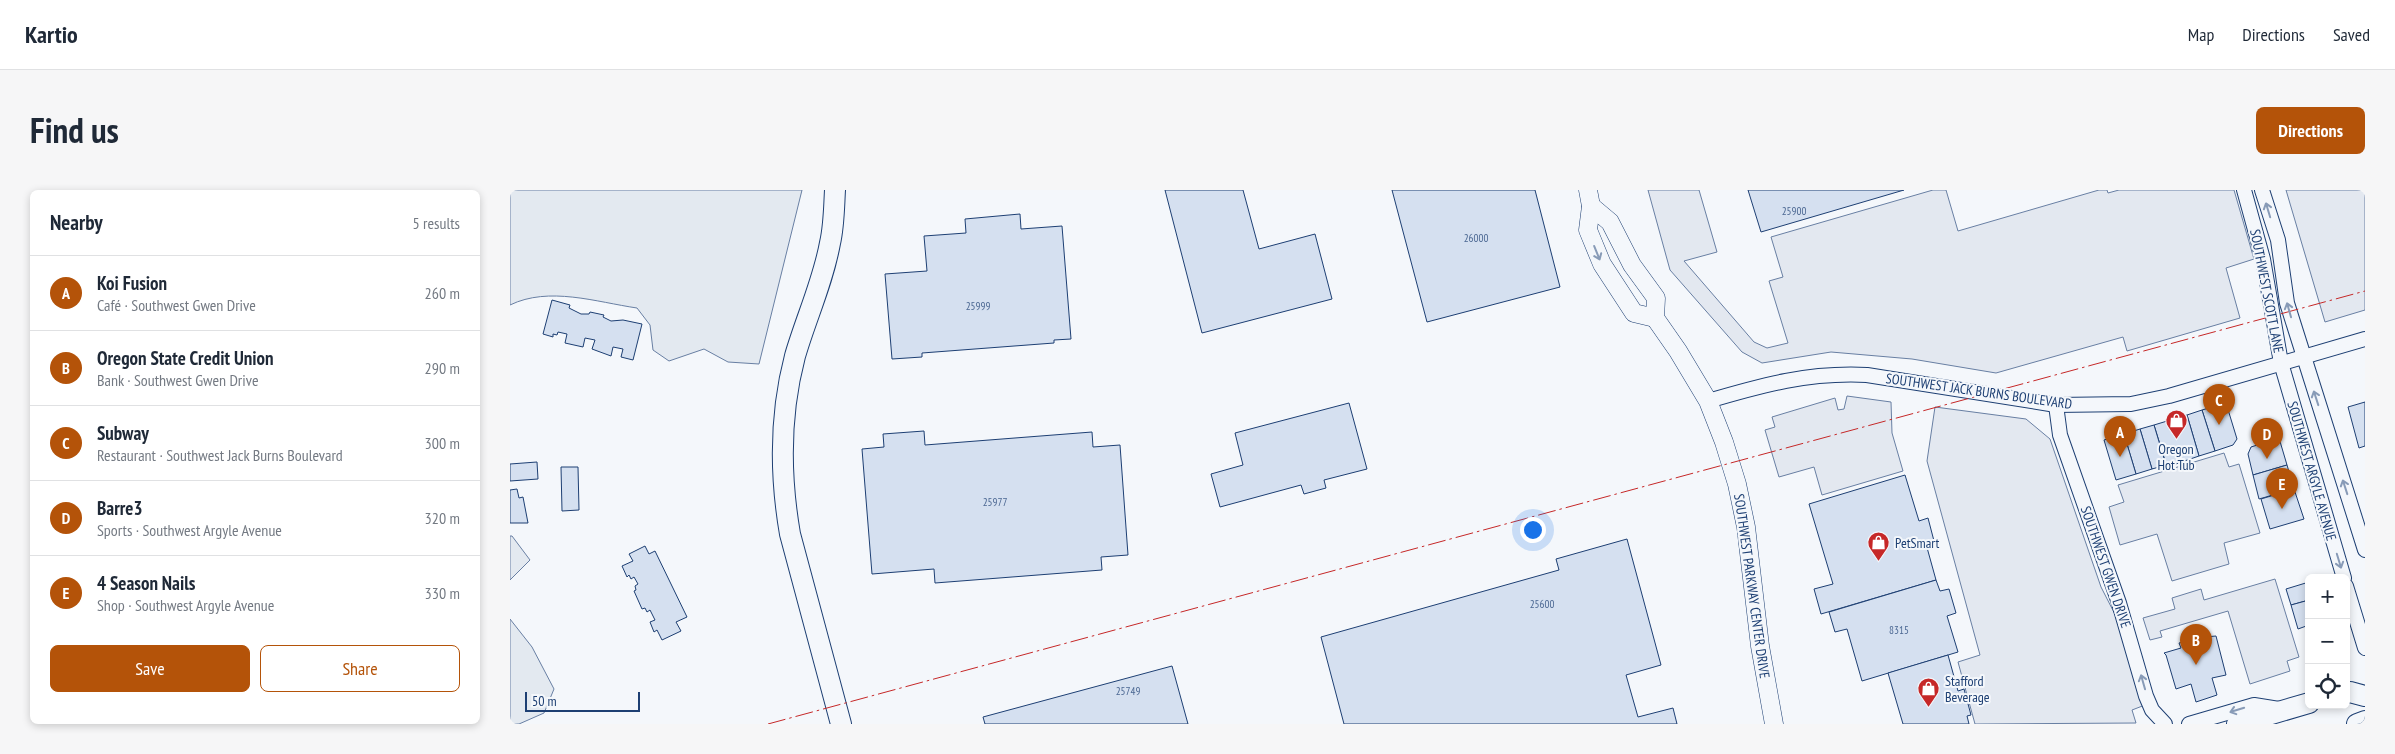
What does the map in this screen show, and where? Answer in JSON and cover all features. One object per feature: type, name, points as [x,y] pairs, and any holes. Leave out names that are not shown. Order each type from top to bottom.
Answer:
[{"type":"main road","points":[[835,190],[831,242],[795,358],[784,424],[783,448],[786,514],[790,534],[841,724]]},
{"type":"main road","points":[[2350,692],[2365,696]]},
{"type":"main road","points":[[2237,724],[2305,705]]},
{"type":"main road","points":[[2357,724],[2365,721]]},
{"type":"street","name":"SOUTHWEST SCOTT LANE","points":[[2244,190],[2263,259],[2281,363]]},
{"type":"street","name":"SOUTHWEST SCOTT LANE","points":[[2262,190],[2278,240],[2287,303],[2303,357]]},
{"type":"street","points":[[1590,198],[1610,222],[1632,265],[1656,298],[1655,318],[1634,314],[1602,264],[1588,230],[1590,198]]},
{"type":"street","name":"SOUTHWEST PARKWAY CENTER DRIVE","points":[[1655,318],[1678,351],[1708,401],[1730,461],[1741,504],[1760,646],[1774,724]]},
{"type":"street","name":"SOUTHWEST JACK BURNS BOULEVARD","points":[[1708,401],[1774,382],[1836,374],[1867,375],[2056,405],[2131,404],[2169,396],[2365,338]]},
{"type":"street","name":"SOUTHWEST ARGYLE AVENUE","points":[[2303,357],[2360,513],[2365,550]]},
{"type":"street","name":"SOUTHWEST ARGYLE AVENUE","points":[[2281,363],[2343,574]]},
{"type":"street","name":"SOUTHWEST GWEN DRIVE","points":[[2056,405],[2060,435],[2119,603],[2152,710],[2165,724]]},
{"type":"street","points":[[2350,599],[2365,648]]},
{"type":"street","points":[[2188,724],[2254,705],[2284,710]]},
{"type":"shaded area","points":[[510,190],[802,190],[759,364],[728,362],[704,349],[669,361],[653,350],[650,325],[637,308],[589,299],[557,296],[525,299],[510,305]]},
{"type":"shaded area","points":[[1648,190],[1699,190],[1717,252],[1684,261],[1754,342],[1767,348],[1788,343],[1769,281],[1783,277],[1771,237],[1933,190],[1946,190],[1958,231],[2099,190],[2107,190],[2108,193],[2119,190],[2234,190],[2254,259],[2226,268],[2240,318],[2127,351],[2123,337],[1996,373],[1912,359],[1831,352],[1762,363],[1742,352],[1670,270]]},
{"type":"shaded area","points":[[2286,190],[2365,190],[2365,310],[2325,322]]},
{"type":"shaded area","points":[[1847,396],[1891,402],[1892,433],[1903,471],[1822,495],[1814,467],[1779,477],[1765,430],[1775,427],[1772,417],[1835,398],[1838,410],[1844,409]]},
{"type":"shaded area","points":[[1935,407],[2026,419],[2050,439],[2101,587],[2124,632],[2145,705],[2132,710],[2136,723],[1975,724],[1958,662],[1980,655],[1927,461]]},
{"type":"shaded area","points":[[2224,453],[2229,467],[2239,464],[2260,533],[2224,543],[2229,564],[2172,581],[2157,534],[2120,545],[2109,507],[2124,502],[2118,485]]},
{"type":"shaded area","points":[[510,536],[512,536],[530,560],[510,580]]},
{"type":"shaded area","points":[[2275,579],[2299,657],[2287,661],[2290,671],[2250,684],[2228,611],[2160,631],[2162,637],[2150,640],[2143,618],[2175,609],[2172,598],[2201,589],[2204,600]]},
{"type":"shaded area","points":[[510,619],[532,647],[554,689],[544,713],[519,724],[510,724]]},
{"type":"building","points":[[1165,190],[1243,190],[1259,249],[1315,234],[1332,299],[1202,333]]},
{"type":"building","points":[[1392,190],[1535,190],[1560,287],[1427,322]]},
{"type":"building","points":[[1748,190],[1904,190],[1761,232]]},
{"type":"building","points":[[1020,214],[1021,229],[1062,226],[1071,339],[1054,340],[1054,343],[922,353],[922,357],[892,359],[885,274],[927,271],[924,236],[966,233],[965,219]]},
{"type":"building","points":[[552,300],[570,305],[569,308],[581,314],[589,314],[590,312],[604,315],[603,317],[611,321],[623,320],[642,324],[633,360],[621,357],[623,349],[613,347],[611,356],[592,349],[595,340],[585,338],[583,347],[565,343],[567,334],[558,332],[557,335],[553,334],[553,337],[543,334]]},
{"type":"building","points":[[2365,402],[2365,446],[2359,448],[2348,407]]},
{"type":"building","points":[[1349,403],[1367,469],[1324,480],[1326,488],[1304,494],[1301,485],[1220,507],[1211,474],[1243,465],[1235,433]]},
{"type":"building","points":[[2226,403],[2237,439],[2233,445],[2215,451],[2202,410]]},
{"type":"building","points":[[2202,410],[2215,451],[2199,456],[2187,415]]},
{"type":"building","name":"Oregon Hot Tub","points":[[2187,415],[2199,456],[2167,467],[2154,425]]},
{"type":"building","points":[[2154,425],[2166,465],[2152,469],[2140,429]]},
{"type":"building","points":[[2140,429],[2152,469],[2136,474],[2124,434]]},
{"type":"building","points":[[924,431],[925,445],[1092,432],[1093,447],[1120,445],[1128,555],[1101,557],[1102,570],[935,583],[934,569],[872,574],[862,449],[884,447],[883,434]]},
{"type":"building","points":[[2124,434],[2136,474],[2116,480],[2104,440]]},
{"type":"building","points":[[2279,438],[2287,465],[2253,475],[2248,454],[2251,447]]},
{"type":"building","points":[[537,462],[538,479],[510,481],[510,464]]},
{"type":"building","points":[[2287,465],[2294,489],[2259,499],[2253,475]]},
{"type":"building","points":[[561,467],[578,467],[579,510],[562,511]]},
{"type":"building","name":"PetSmart","points":[[1905,475],[1919,521],[1928,518],[1934,541],[1926,544],[1936,580],[1821,614],[1814,589],[1833,584],[1809,504]]},
{"type":"building","points":[[517,489],[519,498],[523,497],[528,523],[510,523],[510,490]]},
{"type":"building","points":[[2294,489],[2304,519],[2270,529],[2261,499]]},
{"type":"building","points":[[1627,539],[1661,665],[1626,675],[1638,717],[1673,708],[1677,724],[1344,724],[1321,637],[1559,570],[1556,559]]},
{"type":"building","points":[[645,546],[649,554],[655,551],[687,617],[676,622],[681,631],[662,640],[657,630],[654,632],[650,622],[655,620],[650,610],[647,612],[645,608],[642,609],[634,591],[636,590],[635,586],[638,584],[634,577],[631,579],[629,575],[627,577],[622,566],[633,561],[629,554]]},
{"type":"building","points":[[1936,580],[1940,591],[1949,589],[1956,613],[1947,616],[1958,652],[1862,681],[1847,629],[1835,632],[1829,612]]},
{"type":"building","points":[[2305,583],[2305,601],[2291,605],[2286,589]]},
{"type":"building","points":[[2305,601],[2305,626],[2298,629],[2291,605]]},
{"type":"building","points":[[2216,636],[2226,675],[2212,678],[2217,695],[2196,702],[2191,684],[2176,689],[2164,653],[2181,648],[2179,643],[2197,638],[2198,641],[2205,637]]},
{"type":"building","points":[[1948,655],[1958,691],[1964,689],[1971,715],[1967,716],[1969,724],[1903,724],[1888,673]]},
{"type":"building","points":[[1172,666],[1188,724],[985,724],[983,717]]},
{"type":"power","points":[[768,724],[2365,291]]},
{"type":"place","name":"Subway","points":[[2219,425]]},
{"type":"place","name":"Oregon Hot Tub","points":[[2176,440]]},
{"type":"place","name":"Koi Fusion","points":[[2120,457]]},
{"type":"place","name":"Barre3","points":[[2267,459]]},
{"type":"place","name":"4 Season Nails","points":[[2282,509]]},
{"type":"place","name":"PetSmart","points":[[1879,562]]},
{"type":"place","name":"Oregon State Credit Union","points":[[2196,665]]},
{"type":"place","name":"Stafford Beverage","points":[[1929,708]]}]
